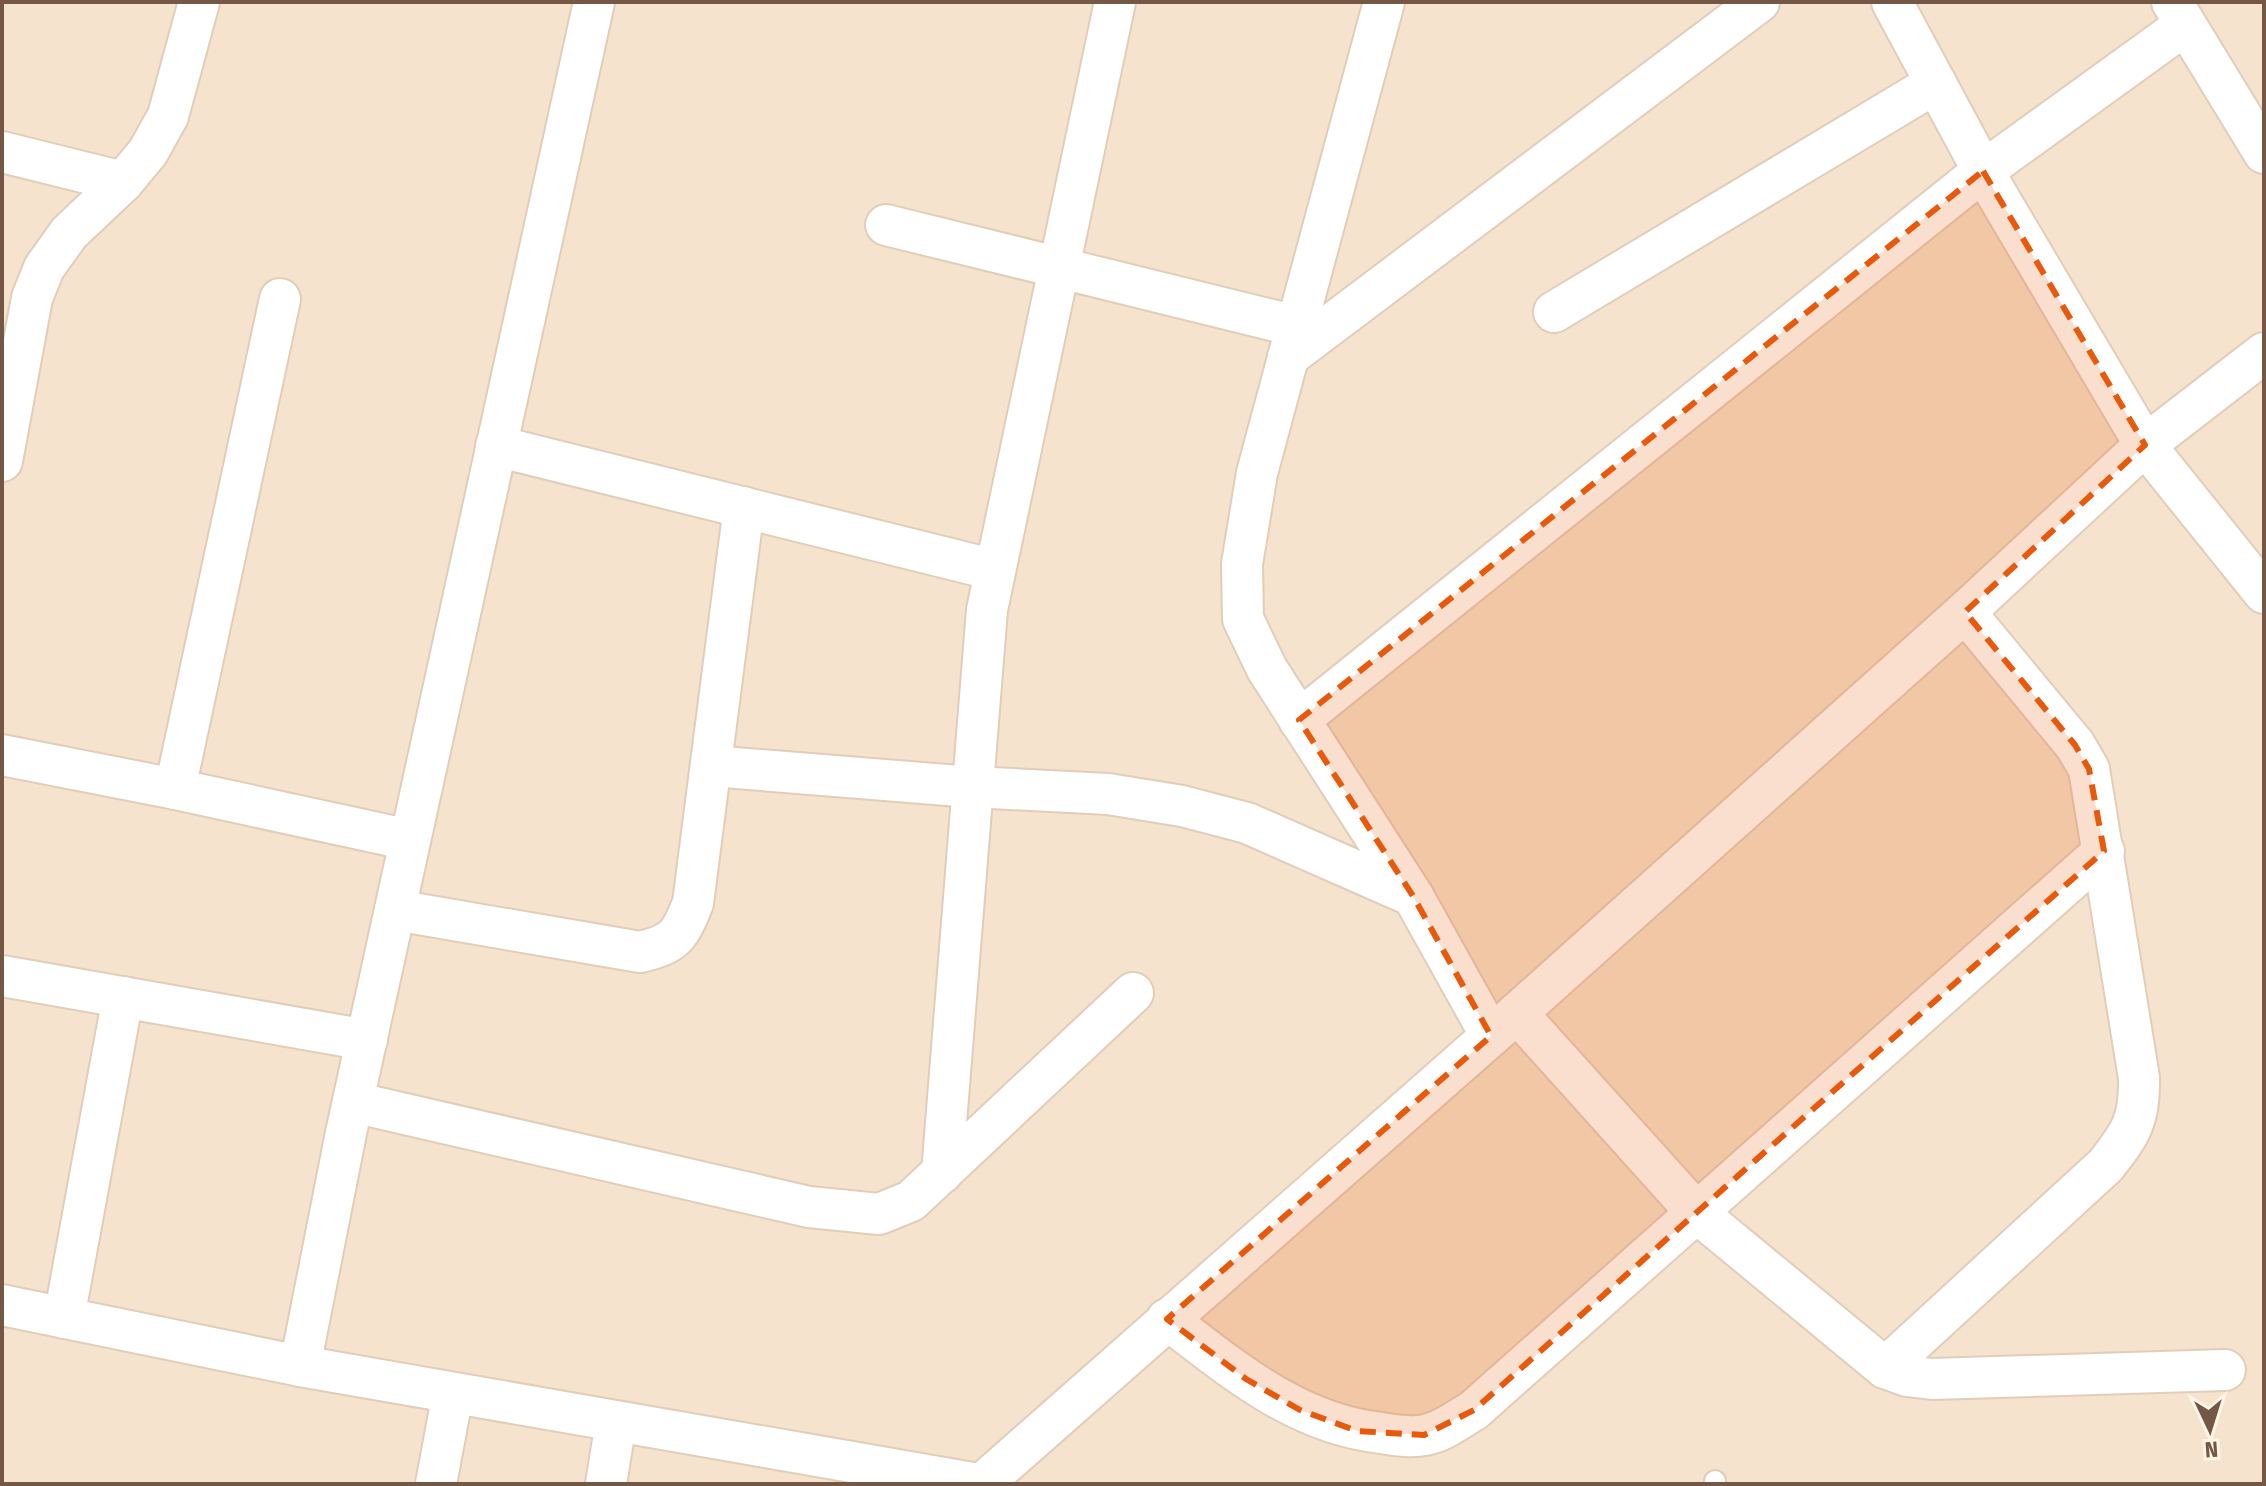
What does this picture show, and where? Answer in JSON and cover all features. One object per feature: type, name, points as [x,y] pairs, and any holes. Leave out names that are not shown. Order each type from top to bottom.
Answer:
[{"type":"street","points":[[2,461],[32,298],[44,268],[69,233],[123,182],[148,152],[168,116],[199,2]]},
{"type":"street","points":[[300,1366],[353,1102],[594,2]]},
{"type":"street","points":[[942,1173],[987,610],[1115,2]]},
{"type":"street","points":[[1384,2],[1257,473],[1242,564],[1243,619],[1267,669],[1413,896],[1504,1024],[1696,1212],[1885,1368],[1907,1376],[1932,1379],[2225,1370]]},
{"type":"street","points":[[1292,342],[1759,2]]},
{"type":"street","points":[[1892,2],[1983,171],[2145,445],[2264,593]]},
{"type":"street","points":[[1299,720],[2179,14],[2264,153]]},
{"type":"street","points":[[1554,312],[1936,83]]},
{"type":"street","points":[[2,152],[123,182]]},
{"type":"street","points":[[886,225],[1059,269],[1292,342]]},
{"type":"street","points":[[175,789],[280,299]]},
{"type":"street","points":[[2,1305],[300,1366],[980,1484],[1504,1024],[1965,612],[2145,445],[2264,353]]},
{"type":"street","points":[[496,446],[995,570]]},
{"type":"street","points":[[395,910],[640,952],[664,946],[683,929],[693,903],[744,507]]},
{"type":"street","points":[[1885,1368],[2106,1165],[2129,1136],[2140,1106],[2139,1078],[2089,769],[2075,745],[1965,612]]},
{"type":"street","points":[[2,755],[410,840]]},
{"type":"street","points":[[711,766],[972,787],[1108,794],[1247,823],[1413,896]]},
{"type":"street","points":[[1167,1319],[1246,1379],[1300,1410],[1357,1431],[1424,1435],[1445,1428],[1474,1410],[2104,851]]},
{"type":"street","points":[[2,976],[367,1040]]},
{"type":"street","points":[[353,1102],[809,1207],[879,1214],[911,1201],[1133,993]]},
{"type":"street","points":[[64,1318],[123,997]]},
{"type":"street","points":[[436,1484],[453,1393]]},
{"type":"street","points":[[606,1484],[616,1422]]},
{"type":"highlighted area","points":[[1983,171],[2145,445],[1965,612],[2075,745],[2089,769],[2104,851],[1474,1410],[1424,1435],[1357,1431],[1300,1410],[1246,1379],[1167,1319],[1491,1036],[1413,896],[1299,720]]},
{"type":"shaded area","points":[[2,2],[2264,2],[2264,1484],[2,1484]]}]
